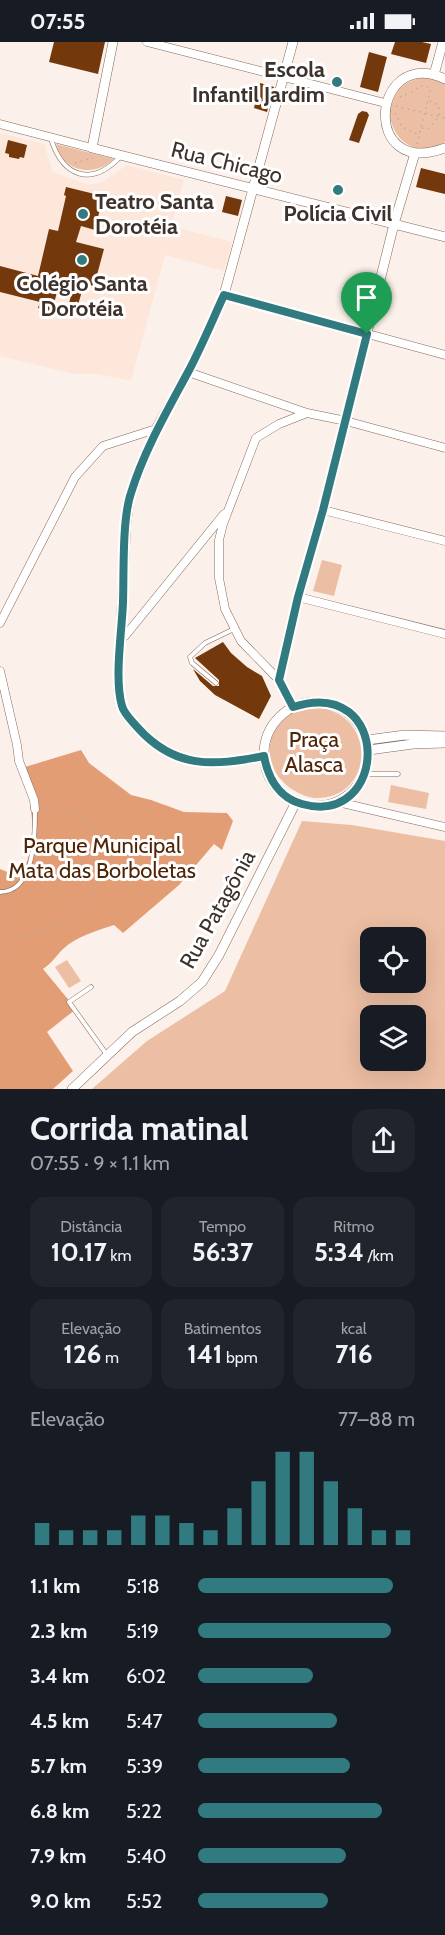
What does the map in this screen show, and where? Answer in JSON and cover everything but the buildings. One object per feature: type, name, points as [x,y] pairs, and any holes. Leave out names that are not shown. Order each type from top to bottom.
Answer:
[{"type":"street","points":[[95,152],[113,42]]},
{"type":"street","points":[[147,42],[385,103]]},
{"type":"street","points":[[264,756],[238,761],[201,762],[183,759],[158,747],[122,709],[118,684],[126,525],[130,495],[156,429],[188,372],[224,295],[255,189],[293,42]]},
{"type":"street","points":[[434,75],[443,42]]},
{"type":"street","points":[[445,79],[422,73],[410,76],[399,82],[385,103],[385,124],[389,135],[397,144],[425,154],[445,148]]},
{"type":"street","name":"Rua Chicago","points":[[0,124],[95,152],[122,156],[445,237]]},
{"type":"street","points":[[279,680],[298,597],[346,421],[413,148]]},
{"type":"street","points":[[224,295],[445,356]]},
{"type":"street","points":[[188,372],[307,413],[346,421],[445,448]]},
{"type":"street","points":[[293,707],[279,680],[241,641],[225,609],[218,559],[222,524],[256,438],[279,424],[307,413]]},
{"type":"street","points":[[0,623],[75,477],[103,446],[156,429]]},
{"type":"street","points":[[122,637],[229,507]]},
{"type":"street","points":[[323,510],[445,541]]},
{"type":"street","points":[[298,597],[445,634]]},
{"type":"street","points":[[0,671],[19,761],[35,809]]},
{"type":"street","points":[[308,702],[323,702],[338,706],[351,714],[361,726],[368,745],[365,774],[359,785],[338,802],[317,806],[296,802],[283,795],[273,784],[266,771],[264,746],[271,727],[284,712],[293,707],[308,702]]},
{"type":"street","points":[[368,745],[405,735],[445,736]]},
{"type":"street","points":[[368,745],[445,743]]},
{"type":"street","name":"Rua Patagônia","points":[[72,1089],[132,1032],[180,1001],[202,982],[224,945],[296,802]]},
{"type":"street","points":[[338,802],[445,827]]},
{"type":"lane","points":[[51,138],[59,160],[81,174],[95,174],[106,170],[122,156]]},
{"type":"lane","points":[[216,683],[192,663],[191,654],[205,643],[235,629]]},
{"type":"lane","points":[[365,774],[398,774]]},
{"type":"lane","points":[[0,892],[11,892],[23,878],[33,856],[35,809]]},
{"type":"lane","points":[[92,987],[69,1002],[107,1055]]},
{"type":"path","points":[[413,148],[416,146],[434,75]]},
{"type":"path","points":[[419,135],[402,127],[396,117],[396,106],[399,97],[404,94],[412,92],[419,86],[431,87]]},
{"type":"path","points":[[421,127],[428,129],[438,120],[438,105],[428,100]]},
{"type":"path","points":[[385,103],[445,118]]},
{"type":"path","points":[[77,167],[71,164],[95,152]]},
{"type":"path","points":[[0,956],[17,938],[59,924],[83,906],[96,892],[76,878],[100,834],[87,829],[90,822],[51,804],[35,809]]},
{"type":"path","points":[[0,915],[11,892]]},
{"type":"shaded area","name":"Colégio Santa Dorotéia","points":[[0,133],[44,144],[53,172],[88,185],[103,182],[127,165],[184,180],[171,226],[232,242],[224,271],[165,255],[131,381],[97,374],[73,374],[0,356]]},
{"type":"green space","points":[[424,77],[436,79],[445,84],[445,142],[427,149],[412,147],[400,138],[392,126],[390,111],[394,97],[405,85]]},
{"type":"green space","points":[[56,144],[114,159],[97,169],[80,169],[65,161]]},
{"type":"green space","points":[[322,560],[342,565],[334,596],[313,591]]},
{"type":"green space","name":"Praça Alasca","points":[[316,707],[336,713],[351,724],[359,739],[361,756],[358,771],[349,785],[335,795],[316,798],[295,791],[277,775],[272,765],[270,743],[273,733],[289,715]]},
{"type":"green space","name":"Parque Municipal Mata das Borboletas","points":[[81,750],[89,763],[131,795],[184,812],[227,813],[233,821],[222,850],[214,844],[179,885],[123,933],[114,925],[87,934],[68,945],[43,969],[76,1009],[47,1032],[73,1071],[53,1089],[0,1089],[0,869],[20,877],[28,860],[32,833],[30,805],[38,801],[25,767]]},
{"type":"green space","points":[[391,785],[429,793],[426,809],[388,802]]},
{"type":"green space","points":[[302,821],[352,825],[445,841],[445,1089],[92,1089],[147,1041],[225,991]]},
{"type":"green space","points":[[67,960],[81,981],[69,988],[55,967]]},
{"type":"place","name":"Escola Infantil Jardim","points":[[337,82]]},
{"type":"place","name":"Polícia Civil","points":[[338,190]]},
{"type":"place","name":"Teatro Santa Dorotéia","points":[[83,214]]},
{"type":"place","name":"Colégio Santa Dorotéia","points":[[82,260]]},
{"type":"route","points":[[224,295],[367,334],[323,510],[298,597],[279,680],[293,707],[308,702],[323,702],[338,706],[351,714],[361,726],[367,740],[368,762],[359,785],[349,795],[338,802],[324,806],[310,806],[283,795],[273,784],[266,771],[264,756],[238,761],[201,762],[183,759],[158,747],[122,709],[118,684],[126,525],[130,495],[156,429],[188,372],[224,295]]}]
